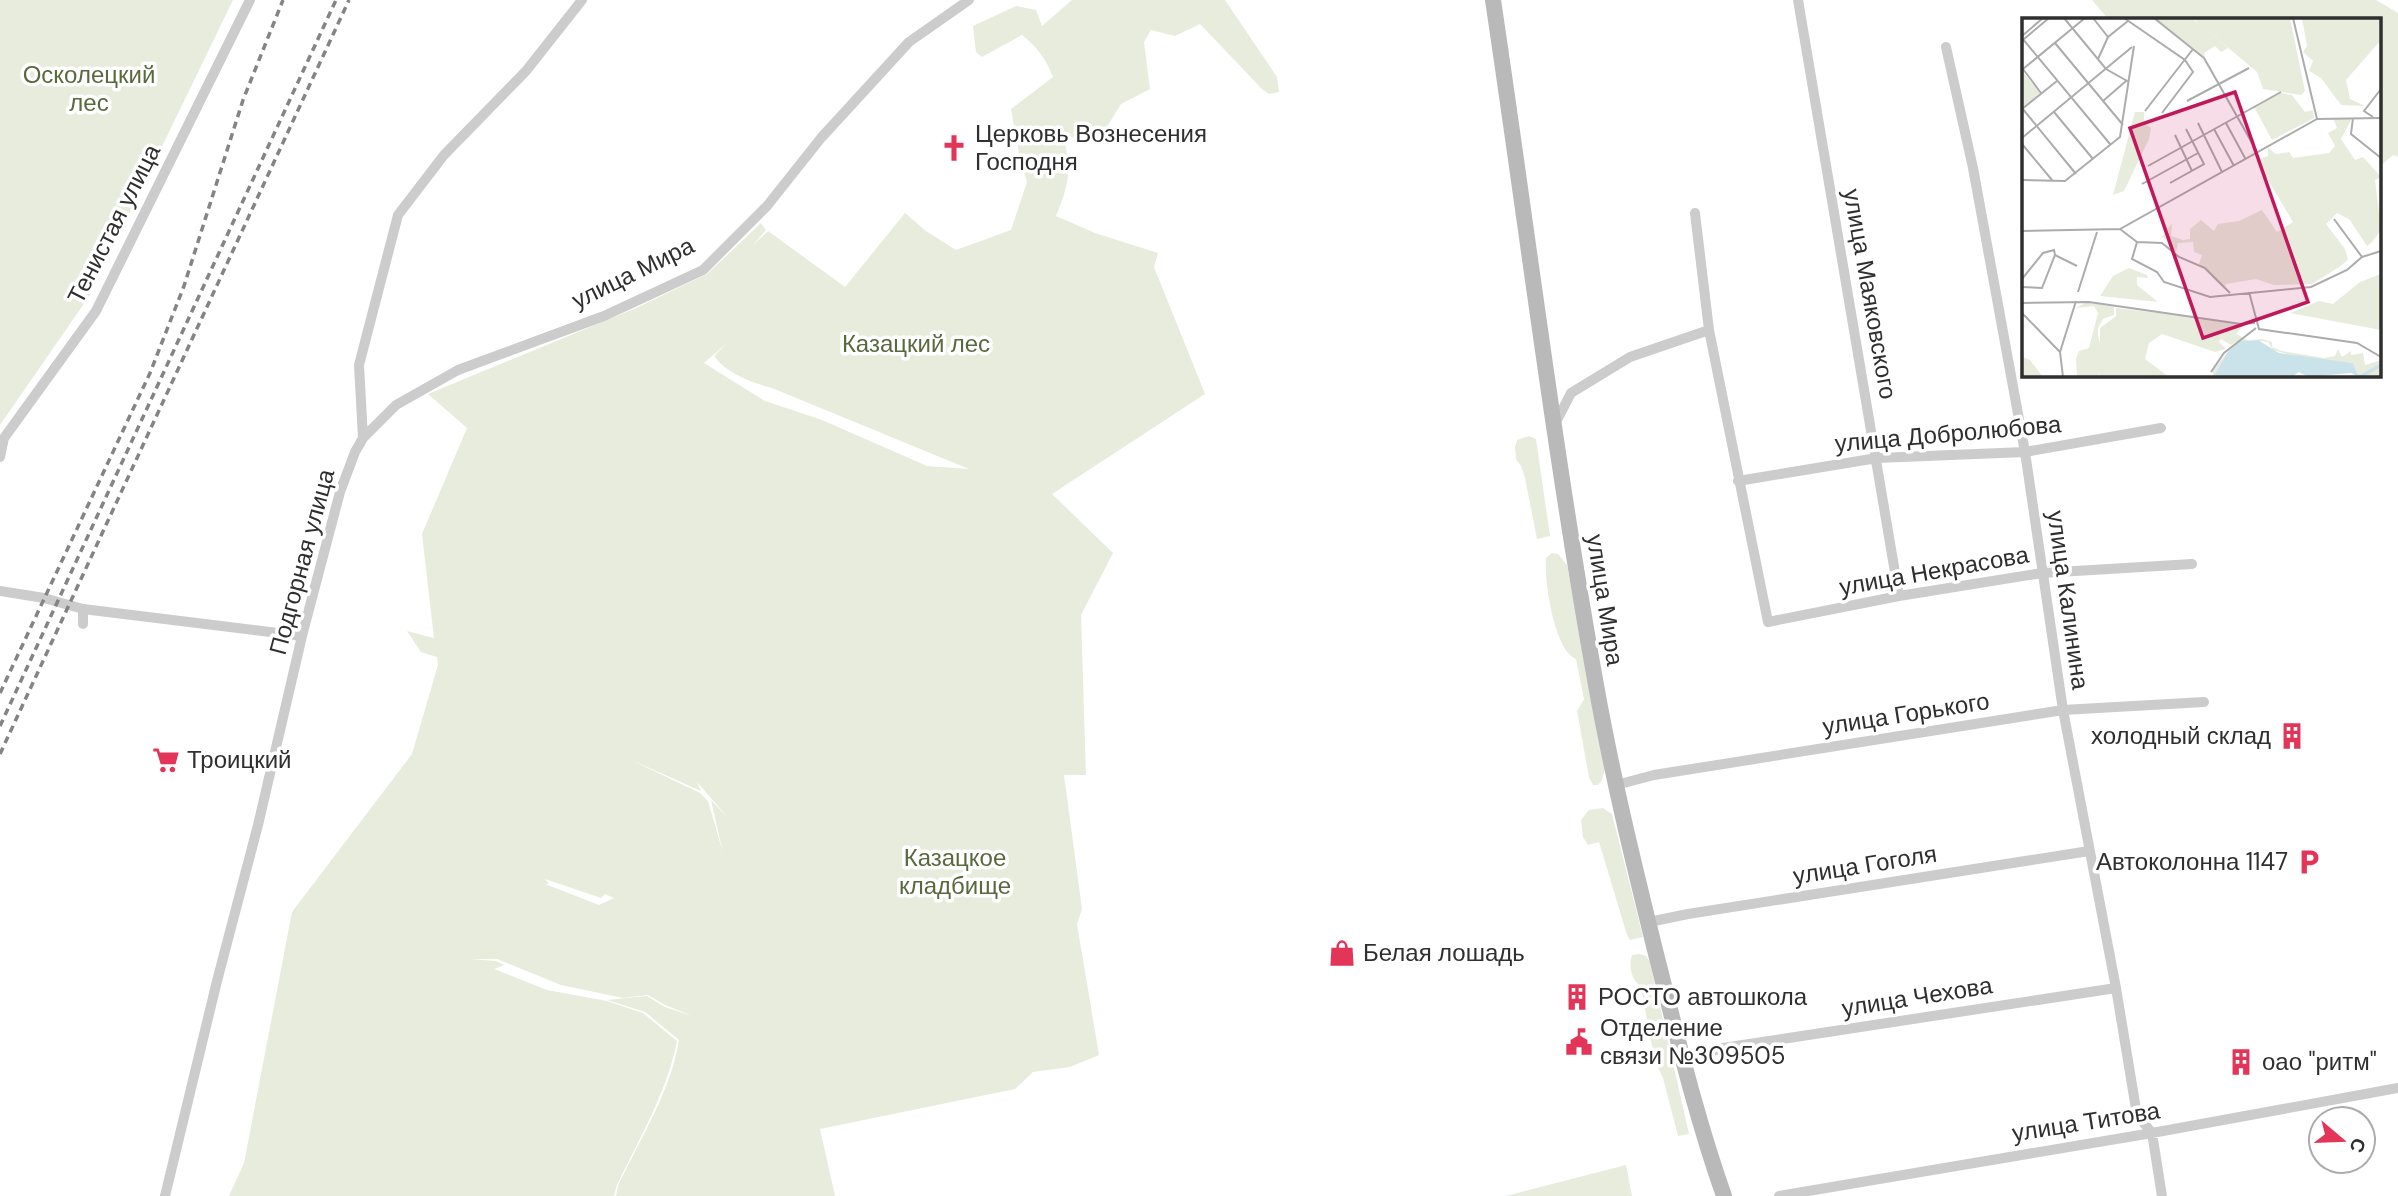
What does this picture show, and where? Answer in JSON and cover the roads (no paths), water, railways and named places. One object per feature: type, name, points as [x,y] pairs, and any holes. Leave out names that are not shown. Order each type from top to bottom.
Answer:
[{"type":"main road","name":"улица Мира","points":[[1493,0],[1594,674],[1616,785],[1648,922],[1699,1121],[1724,1196]]},
{"type":"street","name":"Тенистая улица","points":[[0,457],[4,438],[96,311],[250,0]]},
{"type":"street","name":"Подгорная улица","points":[[165,1196],[258,825],[302,636],[340,492],[363,438],[359,365],[398,215],[444,155],[526,71],[582,0]]},
{"type":"street","name":"улица Мира","points":[[363,438],[396,405],[457,370],[604,316],[703,270],[767,206],[821,138],[909,42],[969,0]]},
{"type":"street","name":"улица Маяковского","points":[[1798,0],[1899,596]]},
{"type":"street","name":"улица Калинина","points":[[1946,47],[1973,168],[2025,452],[2063,710],[2116,988],[2137,1115],[2152,1133],[2162,1196]]},
{"type":"street","points":[[1695,213],[1709,330],[1738,481]]},
{"type":"street","points":[[1555,424],[1570,393],[1630,357],[1709,330]]},
{"type":"street","name":"улица Добролюбова","points":[[1738,481],[1877,458],[2025,452],[2161,428]]},
{"type":"street","name":"улица Некрасова","points":[[1738,481],[1768,622],[1899,596],[2042,573],[2192,564]]},
{"type":"street","points":[[0,591],[44,598],[83,609],[302,636]]},
{"type":"street","points":[[83,609],[83,624]]},
{"type":"street","name":"улица Горького","points":[[1616,785],[1654,775],[2063,710],[2204,702]]},
{"type":"street","name":"улица Гоголя","points":[[1648,922],[2089,851]]},
{"type":"street","name":"улица Чехова","points":[[1683,1060],[1723,1048],[2116,988]]},
{"type":"street","name":"улица Титова","points":[[1779,1196],[2398,1088]]},
{"type":"railway","points":[[0,693],[150,373],[184,286],[243,100],[283,0]]},
{"type":"railway","points":[[0,726],[336,0]]},
{"type":"railway","points":[[0,754],[349,0]]},
{"type":"place","name":"Церковь Вознесения Господня","points":[[954,148]]},
{"type":"place","name":"холодный склад","points":[[2292,736]]},
{"type":"place","name":"Троицкий","points":[[166,760]]},
{"type":"place","name":"Автоколонна 1147","points":[[2309,862]]},
{"type":"place","name":"Белая лошадь","points":[[1342,953]]},
{"type":"place","name":"РОСТО автошкола","points":[[1577,997]]},
{"type":"place","name":"Отделение связи №309505","points":[[1579,1042]]},
{"type":"place","name":"оао \"ритм\"","points":[[2241,1062]]},
{"type":"park label","name":"Осколецкий лес","points":[[89,89]]},
{"type":"park label","name":"Казацкий лес","points":[[916,344]]},
{"type":"park label","name":"Казацкое кладбище","points":[[955,872]]}]
